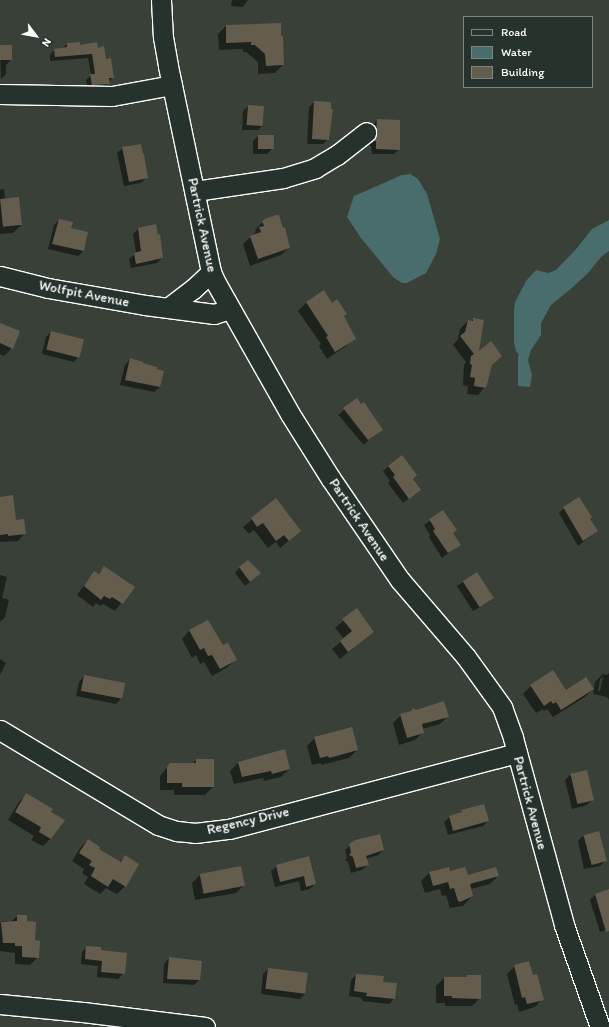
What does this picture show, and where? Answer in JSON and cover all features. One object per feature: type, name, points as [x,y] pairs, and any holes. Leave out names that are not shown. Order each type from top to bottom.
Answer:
[{"type":"street","name":"Partrick Avenue","points":[[161,0],[163,37],[172,86],[211,272],[230,309],[307,442],[380,551],[400,580],[466,657],[495,696],[509,725],[564,925],[600,1021]]},
{"type":"street","points":[[0,94],[112,96],[172,86]]},
{"type":"street","points":[[194,191],[283,178],[315,168],[337,155],[366,132]]},
{"type":"street","points":[[169,308],[211,272]]},
{"type":"street","name":"Wolfpit Avenue","points":[[0,276],[105,299],[214,314],[230,309]]},
{"type":"street","name":"Regency Drive","points":[[0,730],[158,825],[177,831],[196,833],[229,829],[517,753]]},
{"type":"street","points":[[0,1004],[139,1023],[205,1027]]},
{"type":"water","points":[[410,174],[418,179],[427,194],[440,239],[436,254],[426,273],[407,283],[402,283],[393,277],[361,238],[347,217],[354,196],[402,175]]},
{"type":"water","points":[[609,220],[609,251],[601,257],[588,273],[573,287],[551,305],[541,323],[541,335],[531,350],[528,360],[532,375],[530,387],[518,386],[519,355],[516,351],[514,342],[514,310],[515,302],[526,281],[536,270],[548,273],[556,270],[577,248],[592,229]]},
{"type":"building","points":[[281,23],[284,65],[266,66],[265,54],[255,45],[251,45],[251,42],[226,43],[226,25]]},
{"type":"building","points":[[80,42],[80,45],[97,42],[98,48],[104,46],[106,59],[111,58],[114,78],[109,78],[110,84],[92,85],[90,74],[95,74],[92,54],[55,57],[54,49],[67,47],[67,43]]},
{"type":"building","points":[[0,45],[12,45],[12,60],[0,60]]},
{"type":"building","points":[[314,101],[331,102],[331,109],[333,109],[329,140],[312,139]]},
{"type":"building","points":[[248,105],[264,106],[263,126],[247,125]]},
{"type":"building","points":[[377,119],[400,120],[400,150],[376,149],[376,141],[374,141],[376,136]]},
{"type":"building","points":[[258,135],[274,135],[274,149],[258,149]]},
{"type":"building","points":[[141,144],[148,178],[129,182],[122,147]]},
{"type":"building","points":[[19,197],[22,225],[3,227],[0,199]]},
{"type":"building","points":[[279,215],[283,228],[285,227],[290,248],[258,259],[250,236],[261,232],[259,227],[264,226],[262,221]]},
{"type":"building","points":[[59,219],[73,222],[71,228],[88,232],[84,251],[52,244]]},
{"type":"building","points":[[156,224],[158,235],[160,234],[163,258],[136,264],[134,253],[141,251],[138,228]]},
{"type":"building","points":[[324,290],[332,303],[337,299],[347,314],[344,316],[356,339],[335,352],[326,337],[328,336],[306,302]]},
{"type":"building","points":[[473,318],[484,320],[479,351],[491,341],[502,356],[492,365],[486,388],[474,386],[475,378],[470,377],[472,365],[470,364],[471,356],[474,354],[460,336],[465,332],[468,320],[473,321]]},
{"type":"building","points":[[0,323],[20,331],[13,349],[0,343]]},
{"type":"building","points":[[51,331],[84,339],[79,358],[46,349]]},
{"type":"building","points":[[130,358],[157,367],[157,369],[164,371],[160,387],[125,380]]},
{"type":"building","points":[[357,398],[361,404],[364,402],[383,430],[368,440],[343,408]]},
{"type":"building","points":[[402,455],[417,475],[413,479],[421,490],[409,499],[393,477],[395,475],[388,466]]},
{"type":"building","points":[[13,495],[16,520],[24,519],[26,534],[8,536],[8,534],[0,535],[0,497]]},
{"type":"building","points":[[579,497],[592,517],[590,519],[598,531],[583,541],[563,507]]},
{"type":"building","points":[[276,498],[301,531],[289,541],[284,535],[276,541],[263,523],[257,527],[251,518]]},
{"type":"building","points":[[443,510],[457,530],[453,533],[461,545],[448,553],[433,531],[435,529],[429,519]]},
{"type":"building","points":[[248,560],[261,573],[250,582],[239,567]]},
{"type":"building","points":[[104,566],[135,587],[123,604],[112,597],[110,599],[104,596],[101,600],[84,586],[94,571],[99,574]]},
{"type":"building","points":[[477,572],[494,598],[480,607],[463,581]]},
{"type":"building","points":[[357,608],[374,632],[348,652],[340,641],[352,631],[342,619]]},
{"type":"building","points":[[208,620],[223,645],[228,643],[237,660],[220,669],[212,655],[208,656],[204,648],[200,650],[189,630]]},
{"type":"building","points":[[553,670],[566,690],[586,677],[594,689],[561,710],[556,702],[553,704],[551,701],[544,706],[530,685]]},
{"type":"building","points":[[84,675],[125,683],[122,699],[81,691]]},
{"type":"building","points":[[444,701],[449,717],[422,724],[424,733],[407,738],[400,714],[411,711],[413,708],[416,710]]},
{"type":"building","points":[[352,727],[358,750],[329,758],[328,756],[320,758],[314,737]]},
{"type":"building","points":[[285,749],[290,769],[272,774],[271,771],[242,777],[238,762]]},
{"type":"building","points":[[196,759],[214,759],[214,787],[182,787],[182,783],[167,783],[167,767],[170,763],[196,763]]},
{"type":"building","points":[[587,770],[594,800],[577,804],[570,774]]},
{"type":"building","points":[[26,793],[53,809],[51,812],[65,820],[51,839],[39,832],[41,827],[15,812]]},
{"type":"building","points":[[484,804],[489,821],[453,831],[449,816],[462,812],[461,810]]},
{"type":"building","points":[[599,831],[607,861],[592,865],[584,835]]},
{"type":"building","points":[[380,834],[384,850],[366,856],[369,865],[356,868],[353,857],[349,855],[351,852],[349,844],[355,840]]},
{"type":"building","points":[[88,839],[100,847],[99,849],[121,862],[125,855],[139,864],[126,887],[113,879],[108,887],[91,876],[95,868],[89,865],[92,861],[79,853]]},
{"type":"building","points":[[309,856],[316,884],[306,887],[304,876],[280,882],[276,865]]},
{"type":"building","points":[[241,866],[245,886],[204,894],[200,874]]},
{"type":"building","points":[[449,867],[450,871],[465,867],[468,875],[496,867],[499,876],[470,884],[473,896],[460,902],[458,901],[454,888],[450,889],[448,882],[433,886],[429,872]]},
{"type":"building","points":[[609,889],[609,931],[606,932],[595,894]]},
{"type":"building","points":[[17,915],[27,915],[27,921],[36,922],[35,940],[40,941],[39,958],[22,957],[22,946],[15,946],[15,943],[3,943],[1,922],[17,921]]},
{"type":"building","points":[[86,946],[101,947],[101,950],[127,953],[125,974],[101,972],[102,961],[85,959]]},
{"type":"building","points":[[169,957],[202,961],[200,980],[167,979]]},
{"type":"building","points":[[529,961],[533,975],[537,974],[544,1000],[527,1004],[525,997],[522,998],[514,965]]},
{"type":"building","points":[[268,968],[308,973],[305,994],[265,989]]},
{"type":"building","points":[[356,974],[384,976],[383,982],[397,983],[395,999],[366,996],[367,993],[354,991]]},
{"type":"building","points":[[467,975],[481,975],[481,999],[452,998],[452,996],[444,996],[444,977],[467,977]]}]
